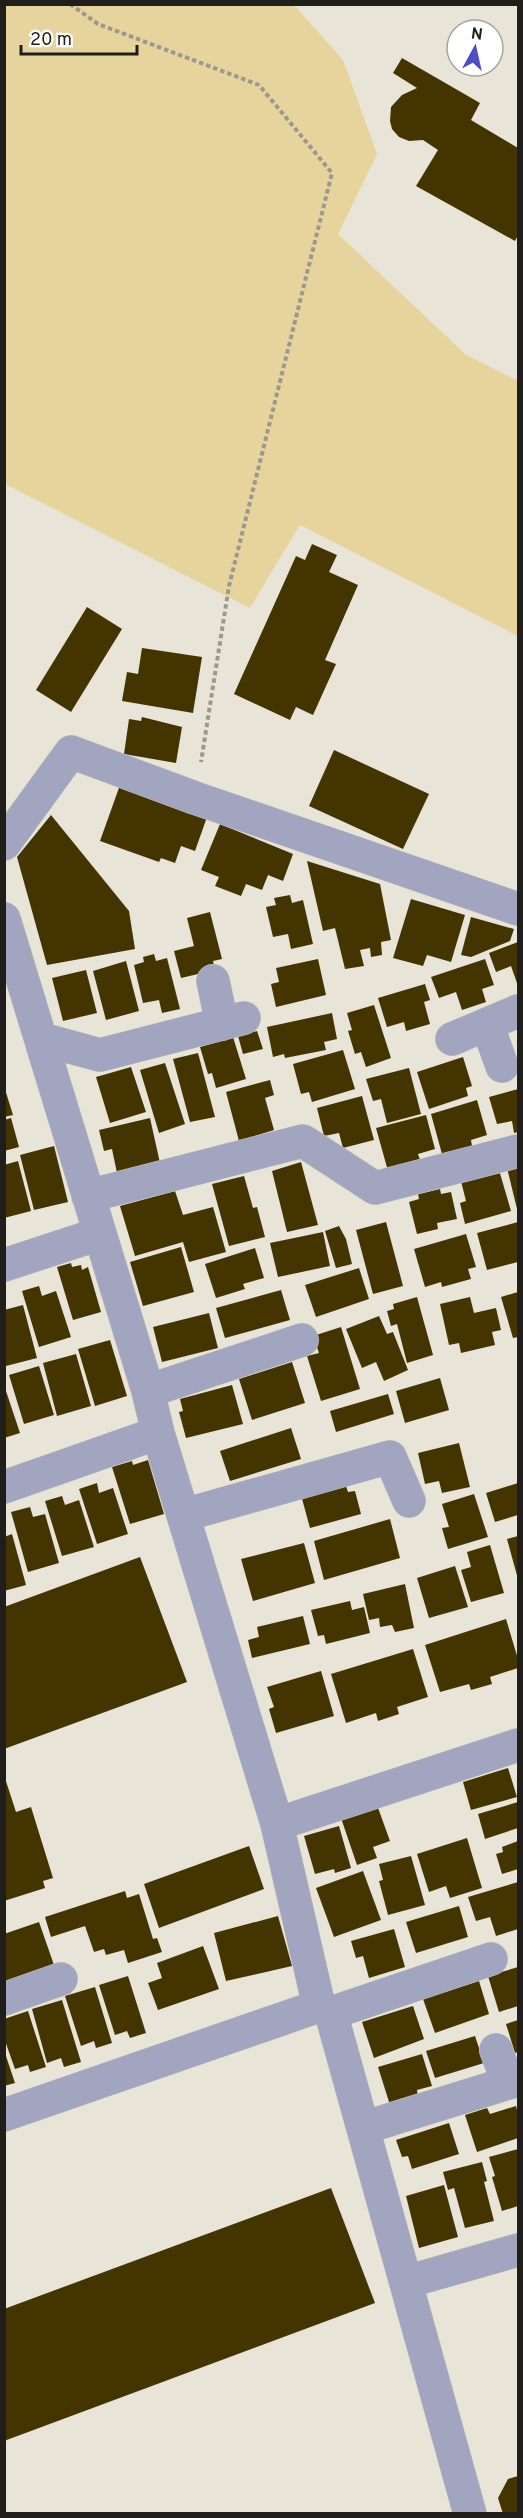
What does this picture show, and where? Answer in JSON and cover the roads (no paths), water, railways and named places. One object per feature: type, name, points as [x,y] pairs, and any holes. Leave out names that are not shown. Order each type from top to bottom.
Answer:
[{"type":"street","points":[[4,844],[71,752],[195,798],[519,909]]},
{"type":"street","points":[[4,919],[277,1824],[325,2010],[363,2128],[470,2514]]},
{"type":"street","points":[[41,1039],[100,1055],[233,1021],[213,981]]},
{"type":"street","points":[[452,1039],[519,1011]]},
{"type":"street","points":[[488,1024],[502,1066]]},
{"type":"street","points":[[87,1196],[303,1141],[375,1188],[519,1151]]},
{"type":"street","points":[[4,1265],[99,1234]]},
{"type":"street","points":[[148,1391],[302,1340]]},
{"type":"street","points":[[4,1488],[158,1432]]},
{"type":"street","points":[[184,1515],[390,1457],[409,1501]]},
{"type":"street","points":[[277,1824],[519,1745]]},
{"type":"street","points":[[4,2115],[325,2010],[491,1959]]},
{"type":"street","points":[[4,1999],[62,1979]]},
{"type":"street","points":[[363,2128],[514,2081],[496,2050]]},
{"type":"street","points":[[406,2282],[519,2250]]}]
